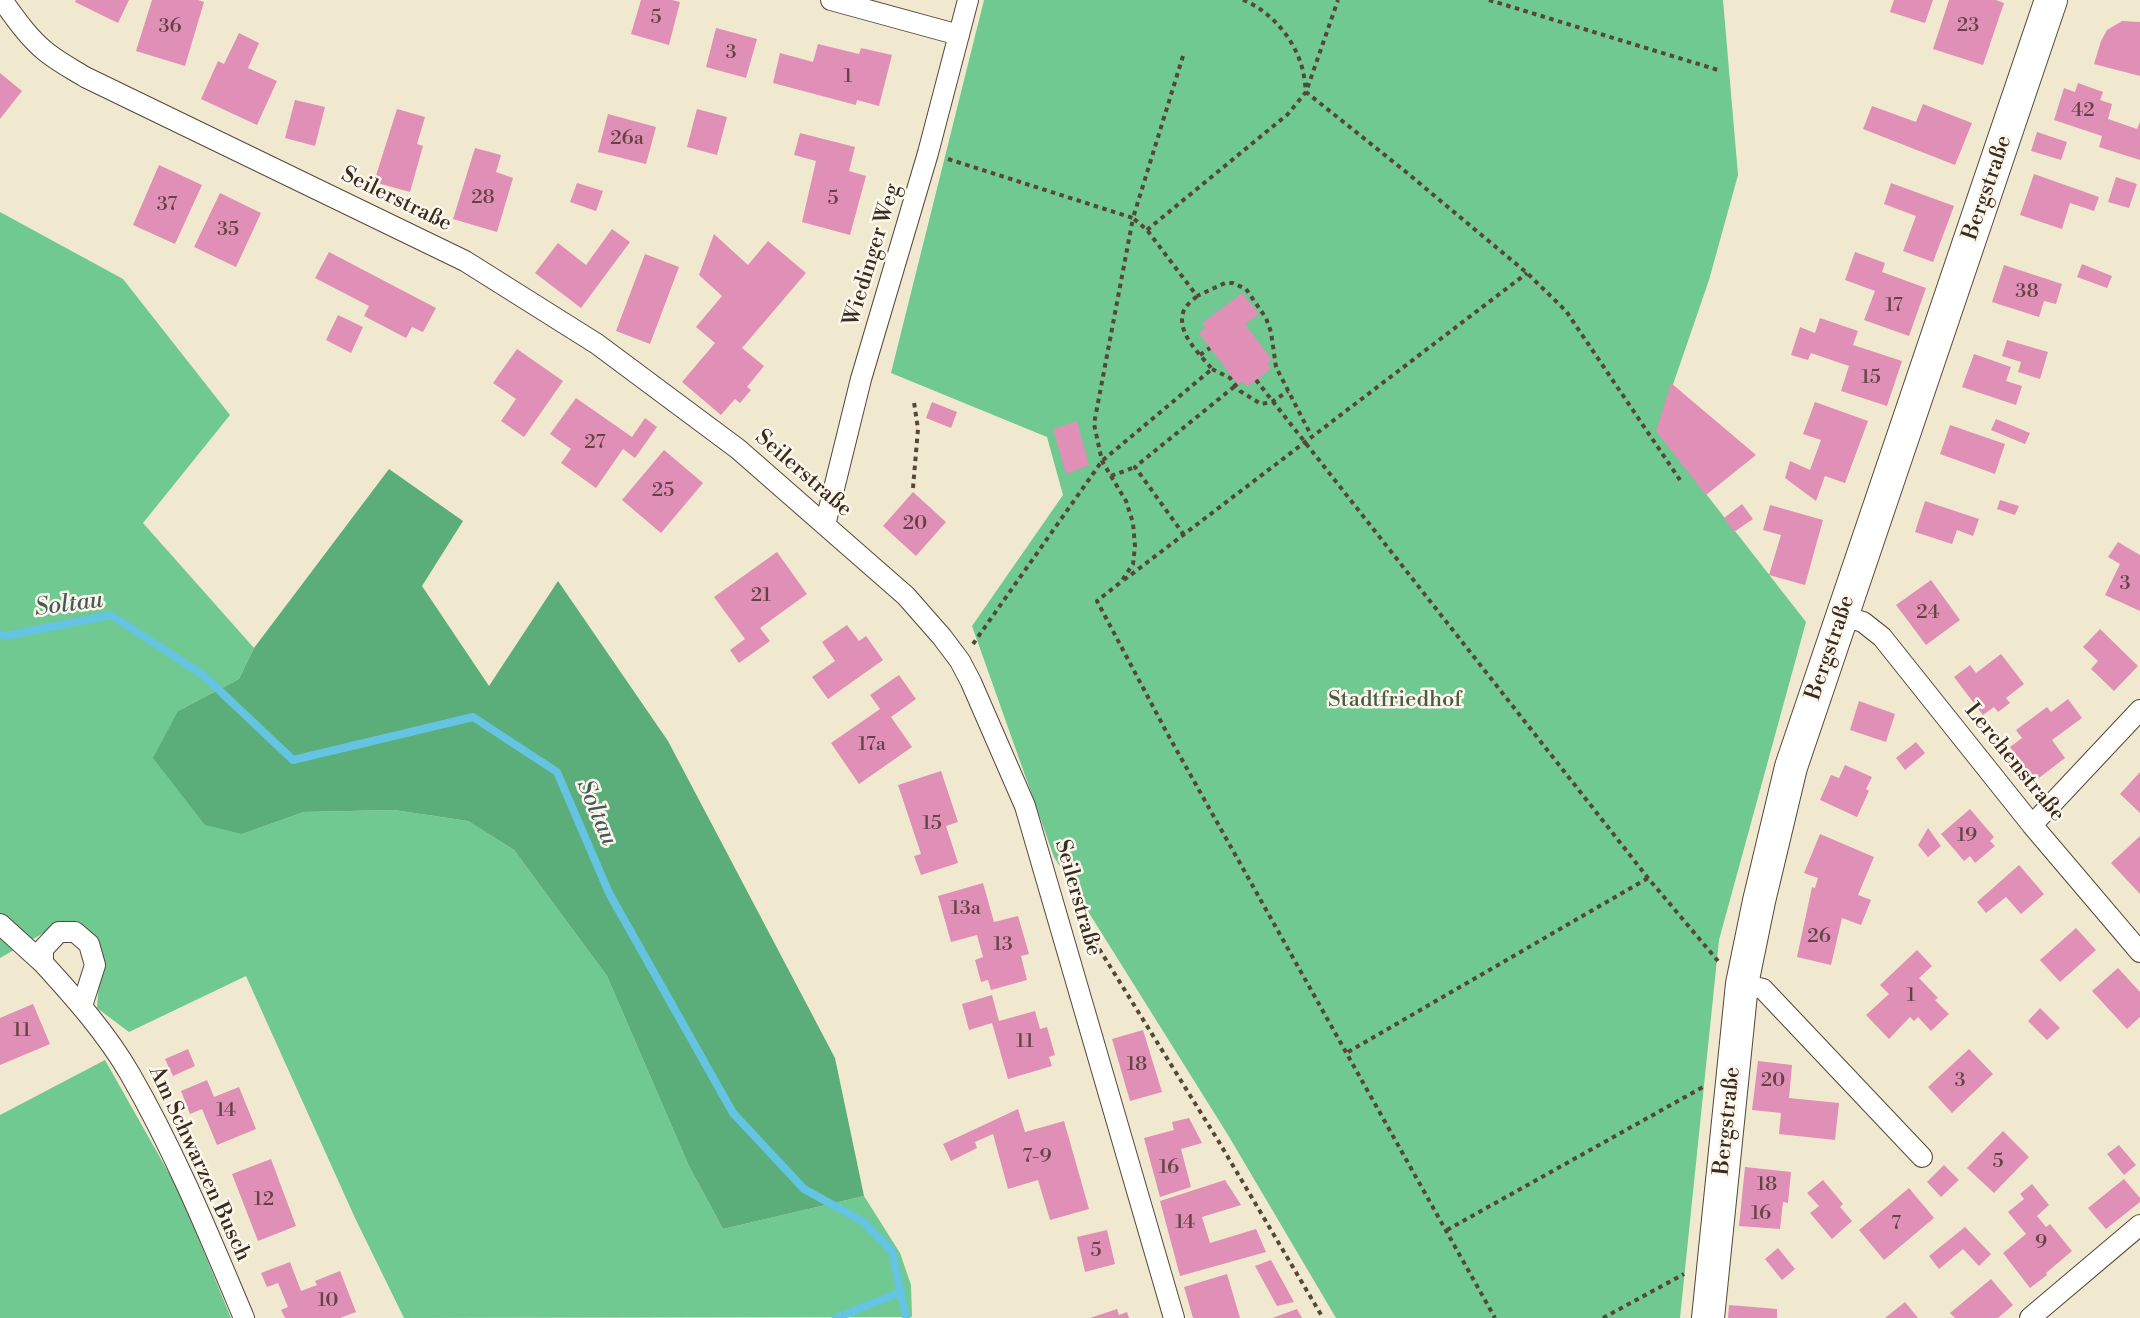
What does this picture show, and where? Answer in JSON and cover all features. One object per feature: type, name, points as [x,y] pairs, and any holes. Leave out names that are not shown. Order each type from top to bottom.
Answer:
[{"type":"main road","name":"Bergstraße","points":[[1708,1318],[1742,984],[1791,767],[2051,0]]},
{"type":"street","name":"Seilerstraße","points":[[2,0],[27,33],[44,50],[77,72],[465,261],[597,344],[738,449],[906,596],[960,661],[1025,806],[1174,1318]]},
{"type":"street","points":[[831,0],[959,35]]},
{"type":"street","name":"Wiedinger Weg","points":[[825,525],[861,379],[928,153],[968,0]]},
{"type":"street","name":"Lerchenstraße","points":[[1843,616],[1863,622],[1882,637],[2032,825],[2140,951]]},
{"type":"street","points":[[2032,825],[2140,710]]},
{"type":"street","name":"Am Schwarzen Busch","points":[[0,924],[43,963],[82,1006],[135,1082],[186,1183],[244,1318]]},
{"type":"street","points":[[43,963],[43,949],[59,932],[75,932],[89,944],[95,964],[82,1006]]},
{"type":"street","points":[[1742,984],[1763,989],[1922,1157]]},
{"type":"street","points":[[2030,1318],[2140,1225]]},
{"type":"path","points":[[1243,0],[1254,4],[1273,18],[1289,39],[1301,64],[1306,92],[1527,273],[1566,311],[1680,480]]},
{"type":"path","points":[[1147,230],[1288,114],[1306,92],[1338,0]]},
{"type":"path","points":[[1490,0],[1718,70]]},
{"type":"path","points":[[1121,582],[1133,564],[1135,546],[1133,523],[1126,501],[1102,461],[1094,424],[1132,218],[1183,56]]},
{"type":"path","points":[[928,153],[1132,218],[1147,230],[1197,296]]},
{"type":"path","points":[[1495,1318],[1348,1052],[1167,733],[1098,601],[1527,273]]},
{"type":"path","points":[[1288,391],[1272,402],[1261,404],[1235,387],[1230,378],[1212,369],[1184,333],[1182,321],[1184,308],[1197,296],[1225,284],[1233,283],[1246,289],[1266,318],[1271,332],[1276,367],[1312,437]]},
{"type":"path","points":[[1200,355],[1210,348]]},
{"type":"path","points":[[960,661],[983,632],[1102,461],[1212,369]]},
{"type":"path","points":[[1256,380],[1648,878],[1721,965],[1742,984]]},
{"type":"path","points":[[1111,476],[1135,467],[1235,387]]},
{"type":"path","points":[[913,488],[918,429],[914,402]]},
{"type":"path","points":[[1135,467],[1184,535]]},
{"type":"path","points":[[1348,1052],[1648,878]]},
{"type":"path","points":[[1083,922],[1219,1142],[1323,1318]]},
{"type":"path","points":[[1447,1230],[1696,1090]]},
{"type":"path","points":[[1603,1318],[1680,1276]]},
{"type":"green space","name":"Stadtfriedhof","points":[[984,0],[1723,0],[1738,175],[1709,280],[1657,431],[1806,622],[1719,940],[1680,1318],[1336,1318],[1228,1135],[1054,857],[972,626],[1063,495],[1047,437],[891,373]]},
{"type":"green space","points":[[0,212],[123,279],[230,415],[143,523],[254,648],[239,679],[178,711],[242,834],[304,812],[394,810],[468,821],[514,850],[607,976],[689,1166],[723,1229],[864,1196],[900,1253],[911,1285],[912,1317],[404,1318],[355,1218],[246,976],[129,1032],[97,1008],[100,966],[56,926],[0,958]]},
{"type":"green space","points":[[389,469],[463,521],[422,586],[489,686],[558,581],[668,741],[835,1058],[864,1196],[723,1229],[689,1166],[607,976],[514,850],[468,821],[394,810],[304,812],[242,834],[205,825],[153,758],[178,711],[239,679],[254,648]]},
{"type":"green space","points":[[105,1060],[179,1191],[231,1318],[0,1318],[0,1115]]},
{"type":"building","points":[[76,0],[129,0],[118,23],[75,2]]},
{"type":"building","points":[[152,0],[204,2],[185,66],[136,51]]},
{"type":"building","points":[[641,0],[680,2],[669,45],[631,34]]},
{"type":"building","points":[[1894,0],[1933,0],[1925,23],[1890,12]]},
{"type":"building","points":[[1949,0],[1996,0],[2004,3],[1983,65],[1933,49]]},
{"type":"building","points":[[2122,21],[2140,22],[2140,76],[2094,64],[2107,30]]},
{"type":"building","points":[[716,28],[757,39],[746,78],[706,67]]},
{"type":"building","points":[[239,33],[259,43],[248,68],[277,81],[257,125],[201,99],[218,61],[224,64]]},
{"type":"building","points":[[818,44],[859,54],[861,48],[892,55],[879,106],[857,100],[856,105],[773,83],[780,53],[813,62]]},
{"type":"building","points":[[0,73],[22,91],[0,119]]},
{"type":"building","points":[[2078,83],[2103,92],[2100,100],[2112,104],[2108,119],[2137,129],[2140,122],[2140,160],[2099,147],[2102,136],[2054,120],[2064,88],[2075,92]]},
{"type":"building","points":[[295,100],[325,107],[315,146],[285,138]]},
{"type":"building","points":[[1923,104],[1972,123],[1955,165],[1863,129],[1872,106],[1916,122]]},
{"type":"building","points":[[397,109],[425,117],[417,144],[423,146],[410,192],[374,182]]},
{"type":"building","points":[[697,109],[727,117],[717,155],[687,147]]},
{"type":"building","points":[[608,114],[656,127],[646,164],[598,152]]},
{"type":"building","points":[[2037,132],[2067,142],[2061,160],[2031,151]]},
{"type":"building","points":[[800,133],[855,147],[849,171],[866,176],[850,235],[802,222],[816,161],[794,155]]},
{"type":"building","points":[[475,148],[501,155],[496,172],[513,178],[497,232],[453,219]]},
{"type":"building","points":[[159,165],[202,185],[175,244],[133,225]]},
{"type":"building","points":[[2034,174],[2099,197],[2094,211],[2070,203],[2062,229],[2020,215]]},
{"type":"building","points":[[2116,177],[2137,184],[2129,208],[2108,202]]},
{"type":"building","points":[[577,183],[603,191],[596,211],[570,202]]},
{"type":"building","points":[[1891,183],[1954,206],[1933,262],[1903,251],[1916,216],[1884,204]]},
{"type":"building","points":[[220,193],[261,213],[236,267],[194,247]]},
{"type":"building","points":[[612,229],[630,242],[581,308],[535,273],[558,243],[586,265]]},
{"type":"building","points":[[714,234],[748,265],[768,241],[806,273],[742,348],[764,366],[747,387],[751,390],[740,403],[735,399],[721,415],[682,382],[715,343],[696,327],[722,296],[699,275]]},
{"type":"building","points":[[329,252],[436,308],[423,332],[412,327],[406,338],[364,316],[369,306],[315,278]]},
{"type":"building","points":[[1855,252],[1885,263],[1882,272],[1926,288],[1909,336],[1864,320],[1875,291],[1845,280]]},
{"type":"building","points":[[645,254],[679,267],[650,344],[616,331]]},
{"type":"building","points":[[2082,264],[2112,276],[2107,288],[2077,277]]},
{"type":"building","points":[[2004,265],[2062,284],[2056,304],[2044,301],[2039,317],[1992,302]]},
{"type":"building","points":[[1242,293],[1259,314],[1245,324],[1272,360],[1267,363],[1271,369],[1247,387],[1243,381],[1238,385],[1199,333],[1206,327],[1202,323]]},
{"type":"building","points":[[338,315],[363,327],[351,353],[326,340]]},
{"type":"building","points":[[1820,318],[1858,331],[1853,345],[1902,361],[1887,406],[1841,391],[1849,366],[1811,353],[1808,360],[1791,355],[1800,327],[1815,333]]},
{"type":"building","points":[[2007,340],[2048,352],[2040,379],[2018,372],[2021,362],[2002,356]]},
{"type":"building","points":[[517,349],[563,381],[524,437],[501,421],[516,399],[493,383]]},
{"type":"building","points":[[1974,354],[2011,367],[2006,381],[2022,386],[2016,405],[1962,387]]},
{"type":"building","points":[[1671,383],[1756,455],[1706,495],[1656,431]]},
{"type":"building","points":[[576,398],[632,437],[645,418],[657,427],[635,458],[623,449],[596,488],[561,463],[571,449],[550,434]]},
{"type":"building","points":[[932,402],[957,412],[951,428],[926,418]]},
{"type":"building","points":[[1815,402],[1868,421],[1845,483],[1825,476],[1816,501],[1785,478],[1790,461],[1810,470],[1821,440],[1803,434]]},
{"type":"building","points":[[1996,419],[2030,433],[2025,444],[1991,430]]},
{"type":"building","points":[[1077,421],[1089,465],[1066,474],[1053,429]]},
{"type":"building","points":[[1950,425],[2005,444],[1995,474],[1940,454]]},
{"type":"building","points":[[664,450],[703,483],[661,533],[622,500]]},
{"type":"building","points":[[913,492],[946,522],[916,556],[883,526]]},
{"type":"building","points":[[2000,500],[2019,506],[2015,515],[1997,509]]},
{"type":"building","points":[[1925,501],[1979,519],[1973,536],[1957,530],[1952,544],[1915,532]]},
{"type":"building","points":[[1742,504],[1753,519],[1734,532],[1724,518]]},
{"type":"building","points":[[1770,505],[1823,520],[1805,585],[1769,575],[1781,535],[1763,530]]},
{"type":"building","points":[[2118,542],[2140,555],[2140,611],[2105,595],[2120,564],[2108,557]]},
{"type":"building","points":[[777,552],[807,594],[760,628],[770,641],[739,663],[730,650],[745,639],[714,597]]},
{"type":"building","points":[[1931,580],[1960,620],[1926,645],[1896,605]]},
{"type":"building","points":[[847,625],[859,641],[866,636],[883,660],[828,699],[812,677],[835,661],[822,642]]},
{"type":"building","points":[[2100,629],[2138,666],[2114,691],[2091,669],[2098,661],[2083,647]]},
{"type":"building","points":[[2001,654],[2024,684],[2006,698],[2010,703],[1998,712],[1994,707],[1983,715],[1954,677],[1970,665],[1976,673]]},
{"type":"building","points":[[899,675],[916,699],[891,717],[912,747],[859,784],[831,743],[880,709],[870,695]]},
{"type":"building","points":[[2068,699],[2082,718],[2052,740],[2065,758],[2035,781],[2010,747],[2022,738],[2016,730],[2047,707],[2051,712]]},
{"type":"building","points":[[1859,701],[1895,714],[1886,742],[1850,730]]},
{"type":"building","points":[[1916,742],[1925,753],[1905,770],[1896,758]]},
{"type":"building","points":[[1845,765],[1872,777],[1866,789],[1869,791],[1857,817],[1820,800],[1831,775],[1839,778]]},
{"type":"building","points":[[941,771],[958,822],[946,826],[958,863],[921,875],[914,856],[921,854],[898,785]]},
{"type":"building","points":[[2140,772],[2140,813],[2120,794]]},
{"type":"building","points":[[1970,809],[1994,837],[1990,841],[1995,846],[1975,863],[1970,856],[1964,861],[1941,834]]},
{"type":"building","points":[[1928,828],[1941,846],[1928,857],[1918,845]]},
{"type":"building","points":[[1820,834],[1874,857],[1858,895],[1871,900],[1861,925],[1842,918],[1831,965],[1797,957],[1812,887],[1815,888],[1818,878],[1804,873]]},
{"type":"building","points":[[2140,836],[2140,894],[2111,863]]},
{"type":"building","points":[[2019,865],[2044,894],[2021,914],[2006,897],[1986,913],[1977,902]]},
{"type":"building","points":[[983,883],[994,922],[1018,916],[1029,954],[1021,956],[1027,980],[991,990],[988,980],[981,982],[975,960],[983,957],[977,935],[951,942],[938,896]]},
{"type":"building","points":[[2076,928],[2096,950],[2060,982],[2040,960]]},
{"type":"building","points":[[1917,950],[1932,966],[1919,978],[1949,1014],[1931,1031],[1918,1017],[1914,1021],[1910,1017],[1889,1039],[1866,1015],[1889,994],[1880,985]]},
{"type":"building","points":[[2118,968],[2140,992],[2140,1017],[2127,1029],[2092,991]]},
{"type":"building","points":[[992,995],[999,1021],[1035,1011],[1040,1029],[1047,1027],[1055,1055],[1049,1057],[1052,1066],[1008,1079],[992,1023],[969,1030],[962,1004]]},
{"type":"building","points":[[33,1004],[50,1044],[0,1065],[0,1018]]},
{"type":"building","points":[[2040,1008],[2060,1028],[2047,1040],[2028,1021]]},
{"type":"building","points":[[1143,1030],[1162,1092],[1130,1101],[1112,1039]]},
{"type":"building","points":[[188,1049],[195,1066],[173,1076],[165,1059]]},
{"type":"building","points":[[1969,1049],[1993,1074],[1952,1113],[1928,1087]]},
{"type":"building","points":[[1758,1061],[1792,1065],[1789,1098],[1839,1103],[1835,1140],[1779,1134],[1781,1113],[1752,1110]]},
{"type":"building","points":[[207,1080],[214,1097],[239,1087],[256,1129],[217,1145],[202,1109],[190,1114],[181,1091]]},
{"type":"building","points":[[1018,1109],[1025,1132],[1064,1121],[1089,1209],[1050,1220],[1038,1180],[1008,1189],[993,1134],[975,1142],[977,1148],[951,1161],[943,1144]]},
{"type":"building","points":[[1189,1118],[1202,1143],[1181,1149],[1191,1187],[1160,1197],[1144,1138],[1174,1130],[1172,1122]]},
{"type":"building","points":[[2003,1131],[2029,1157],[1994,1193],[1967,1168]]},
{"type":"building","points":[[2119,1145],[2136,1165],[2124,1175],[2107,1154]]},
{"type":"building","points":[[271,1159],[296,1226],[258,1241],[232,1174]]},
{"type":"building","points":[[1944,1165],[1959,1180],[1941,1197],[1927,1182]]},
{"type":"building","points":[[1745,1167],[1791,1172],[1788,1203],[1783,1202],[1780,1229],[1739,1226]]},
{"type":"building","points":[[2124,1179],[2140,1198],[2140,1202],[2106,1229],[2088,1208]]},
{"type":"building","points":[[1225,1180],[1241,1205],[1202,1217],[1210,1243],[1256,1229],[1266,1252],[1180,1276],[1160,1201]]},
{"type":"building","points":[[1823,1180],[1843,1204],[1840,1207],[1852,1221],[1832,1239],[1810,1213],[1819,1206],[1807,1193]]},
{"type":"building","points":[[2032,1184],[2049,1205],[2037,1216],[2046,1227],[2050,1224],[2072,1251],[2030,1288],[2003,1253],[2026,1234],[2008,1212],[2024,1199],[2020,1194]]},
{"type":"building","points":[[1909,1188],[1934,1218],[1884,1260],[1859,1230]]},
{"type":"building","points":[[1965,1227],[1991,1254],[1979,1266],[1963,1249],[1939,1269],[1929,1256]]},
{"type":"building","points":[[1107,1230],[1115,1264],[1085,1272],[1077,1237]]},
{"type":"building","points":[[1778,1248],[1795,1269],[1782,1280],[1765,1259]]},
{"type":"building","points":[[1271,1260],[1294,1302],[1277,1306],[1255,1266]]},
{"type":"building","points":[[290,1262],[301,1291],[317,1285],[315,1281],[340,1271],[356,1312],[340,1318],[285,1318],[281,1310],[288,1307],[278,1283],[267,1287],[261,1273]]},
{"type":"building","points":[[1227,1274],[1240,1318],[1193,1318],[1184,1287]]},
{"type":"building","points":[[1991,1279],[2013,1305],[1998,1318],[1955,1318],[1950,1313]]},
{"type":"building","points":[[1905,1302],[1918,1318],[1885,1318]]},
{"type":"building","points":[[1729,1305],[1777,1309],[1777,1318],[1728,1318]]},
{"type":"building","points":[[1117,1309],[1119,1315],[1127,1312],[1129,1318],[1090,1318]]},
{"type":"building","points":[[1297,1309],[1302,1318],[1272,1318]]},
{"type":"waterway","name":"Soltau","points":[[0,634],[5,636],[111,615],[203,675],[293,760],[473,717],[557,772],[609,893],[733,1113],[804,1189],[862,1221],[892,1251],[906,1318]]},
{"type":"waterway","points":[[836,1318],[901,1292]]}]
